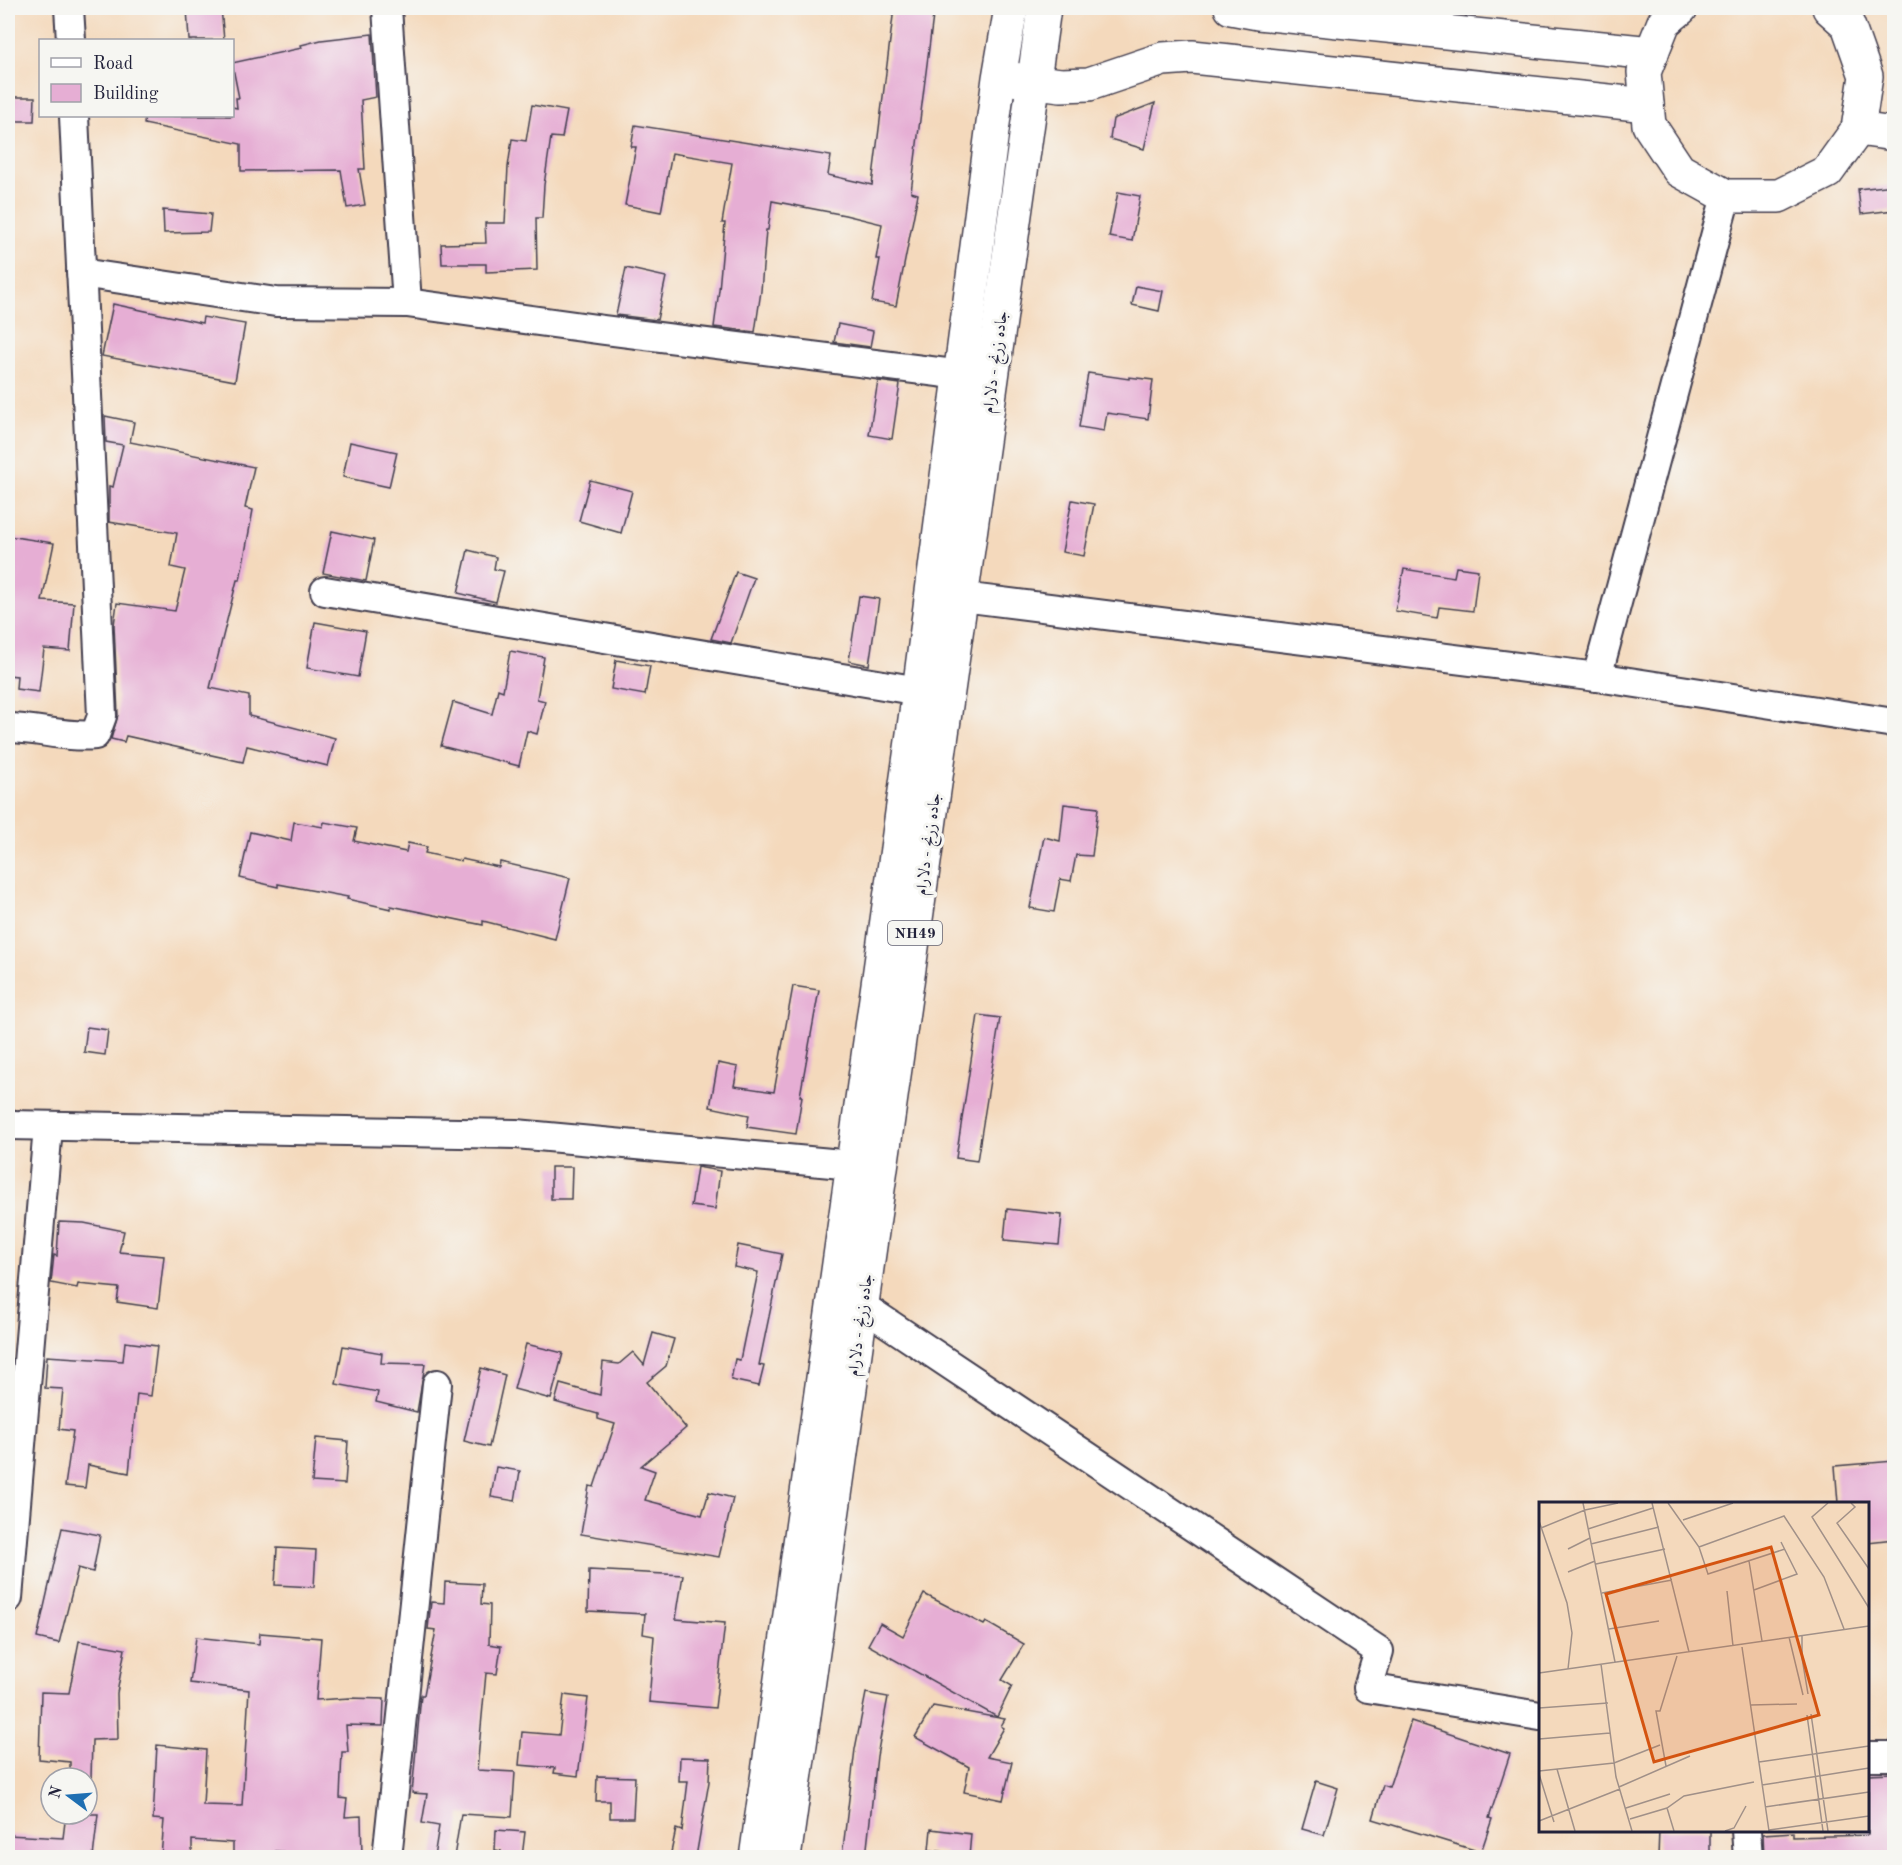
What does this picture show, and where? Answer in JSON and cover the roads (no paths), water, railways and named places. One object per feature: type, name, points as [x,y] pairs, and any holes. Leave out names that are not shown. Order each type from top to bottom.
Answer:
[{"type":"main road","name":"جاده زرنج - دلارام","points":[[784,1857],[862,1306],[867,1168],[919,691],[999,78],[1011,8]]},
{"type":"main road","name":"جاده زرنج - دلارام","points":[[756,1857],[962,597],[1032,81],[1044,8]]},
{"type":"main road","points":[[1231,8],[1258,13],[1652,53]]},
{"type":"main road","points":[[1681,8],[1664,22],[1644,72],[1649,125],[1679,170],[1726,196],[1779,196],[1827,172],[1858,129],[1880,78],[1848,25],[1829,8]]},
{"type":"main road","points":[[999,78],[1061,85],[1089,84],[1163,59],[1192,57],[1647,105]]},
{"type":"main road","points":[[1858,129],[1894,134]]},
{"type":"street","points":[[69,8],[71,39]]},
{"type":"street","points":[[387,8],[407,303]]},
{"type":"street","points":[[8,728],[28,728],[80,736],[95,735],[102,716],[74,117]]},
{"type":"street","points":[[1597,677],[1726,196]]},
{"type":"street","points":[[81,273],[276,302],[407,303],[962,375]]},
{"type":"street","points":[[325,591],[919,691]]},
{"type":"street","points":[[962,597],[1597,677],[1894,723]]},
{"type":"street","points":[[8,1125],[516,1134],[867,1168]]},
{"type":"street","points":[[8,1598],[48,1127]]},
{"type":"street","points":[[862,1306],[1379,1651],[1368,1688],[1539,1716]]},
{"type":"street","points":[[387,1857],[437,1384]]},
{"type":"street","points":[[1869,1756],[1894,1756]]},
{"type":"street","points":[[1746,1832],[1748,1857]]}]
